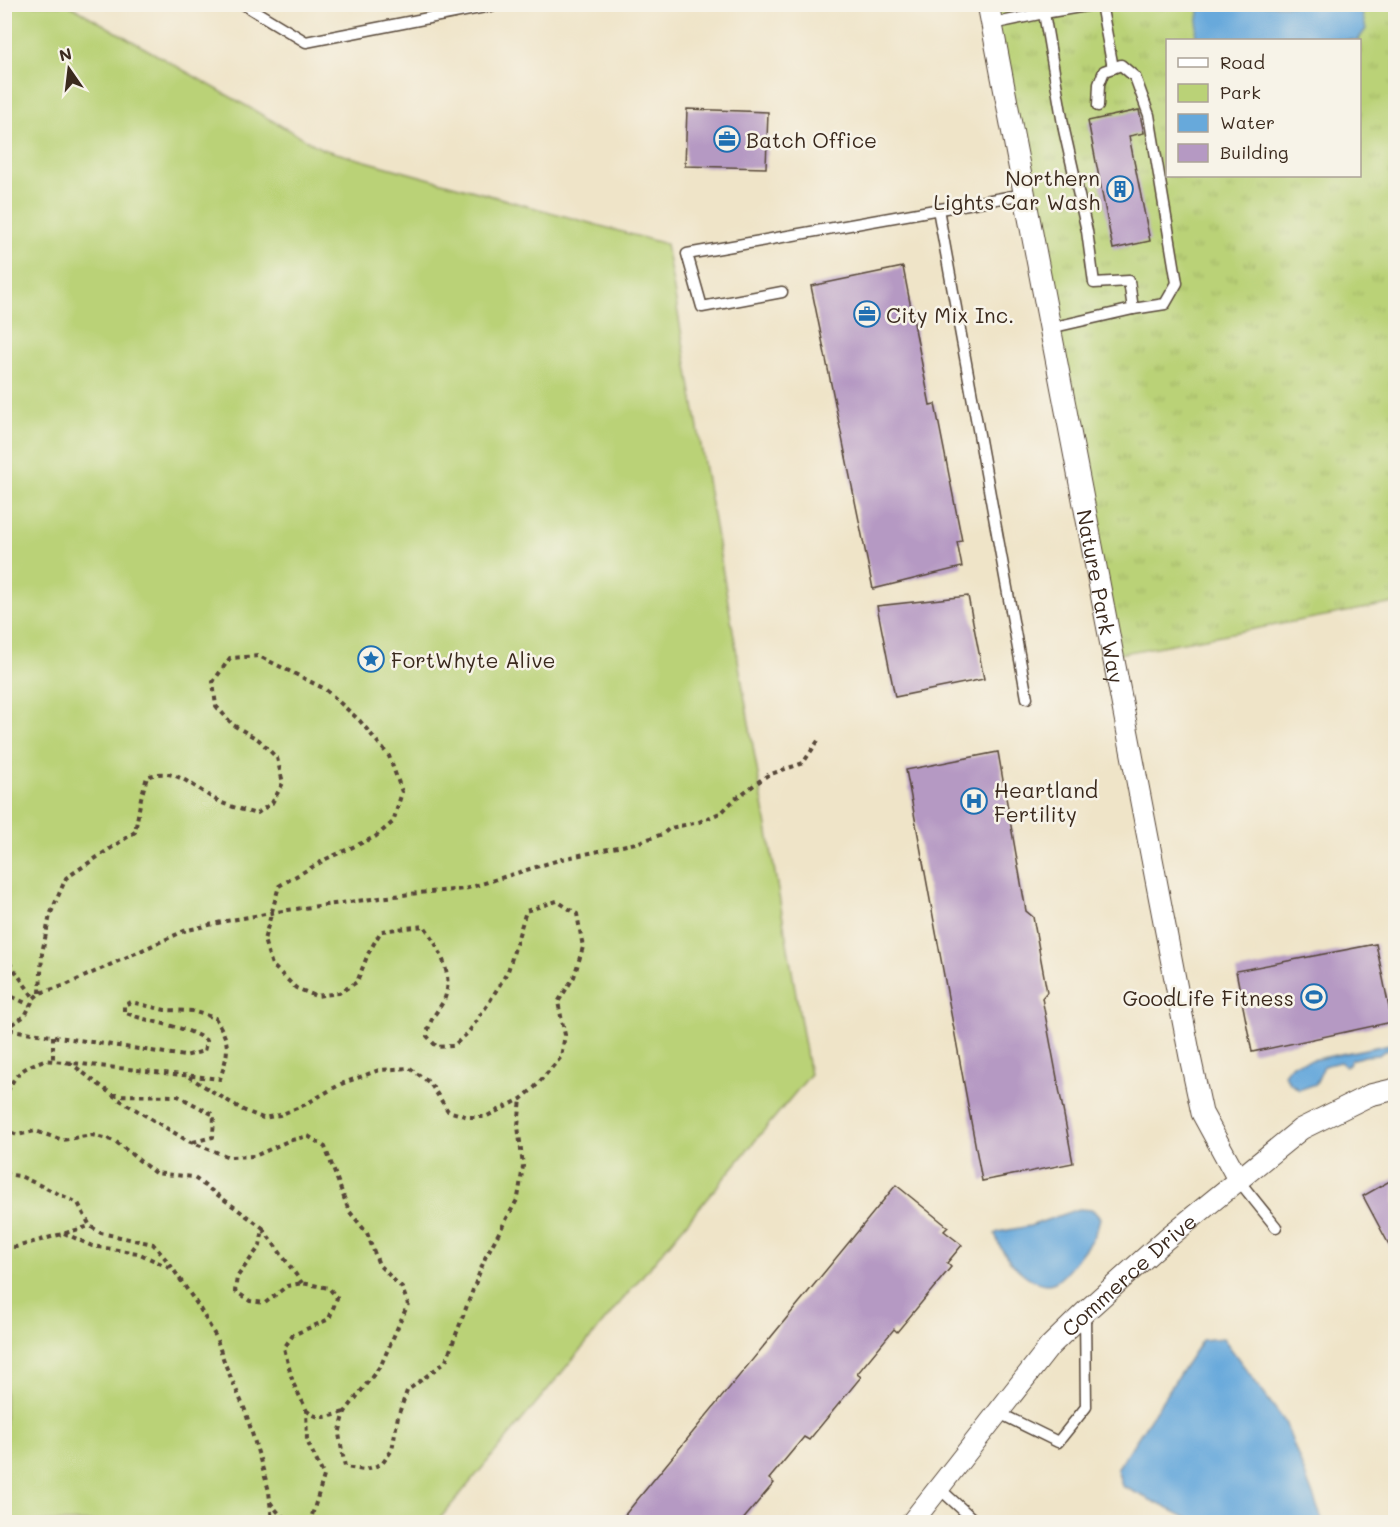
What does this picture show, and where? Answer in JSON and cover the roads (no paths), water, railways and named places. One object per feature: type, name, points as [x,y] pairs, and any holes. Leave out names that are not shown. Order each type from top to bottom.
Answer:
[{"type":"street","name":"Nature Park Way","points":[[990,14],[1202,1113],[1239,1181]]},
{"type":"street","name":"Commerce Drive","points":[[912,1522],[1050,1346],[1084,1312],[1166,1239],[1301,1129],[1370,1095],[1395,1089]]},
{"type":"lane","points":[[243,4],[306,42],[500,4]]},
{"type":"lane","points":[[990,14],[1044,13],[1100,4],[1113,68]]},
{"type":"lane","points":[[1044,13],[1065,130],[1087,231],[1094,283],[1129,281],[1133,309]]},
{"type":"lane","points":[[1050,328],[1165,304],[1176,283],[1149,115],[1135,77],[1121,65],[1104,71],[1099,84],[1098,106]]},
{"type":"lane","points":[[782,292],[702,307],[687,254],[1025,194]]},
{"type":"lane","points":[[938,209],[1027,698]]},
{"type":"lane","points":[[1239,1181],[1276,1227]]},
{"type":"lane","points":[[999,1413],[1058,1442],[1086,1407],[1084,1312]]},
{"type":"lane","points":[[940,1489],[976,1522]]},
{"type":"water","points":[[1200,5],[1360,5],[1366,29],[1359,39],[1195,39]]},
{"type":"water","points":[[1395,1043],[1395,1048],[1379,1055],[1351,1060],[1349,1065],[1345,1066],[1340,1062],[1324,1066],[1316,1084],[1299,1090],[1289,1082],[1284,1074],[1292,1064]]},
{"type":"water","points":[[1078,1209],[1093,1210],[1100,1218],[1099,1224],[1087,1246],[1066,1273],[1055,1282],[1041,1283],[1026,1276],[1000,1248],[995,1234],[998,1232],[1030,1226]]},
{"type":"water","points":[[1223,1338],[1285,1422],[1323,1522],[1191,1522],[1122,1486],[1117,1469],[1202,1340]]},
{"type":"place","name":"Batch Office","points":[[727,139]]},
{"type":"place","name":"Northern Lights Car Wash","points":[[1120,189]]},
{"type":"place","name":"City Mix Inc.","points":[[867,314]]},
{"type":"place","name":"FortWhyte Alive","points":[[371,659]]},
{"type":"place","name":"Heartland Fertility","points":[[974,801]]},
{"type":"place","name":"GoodLife Fitness","points":[[1314,997]]}]
